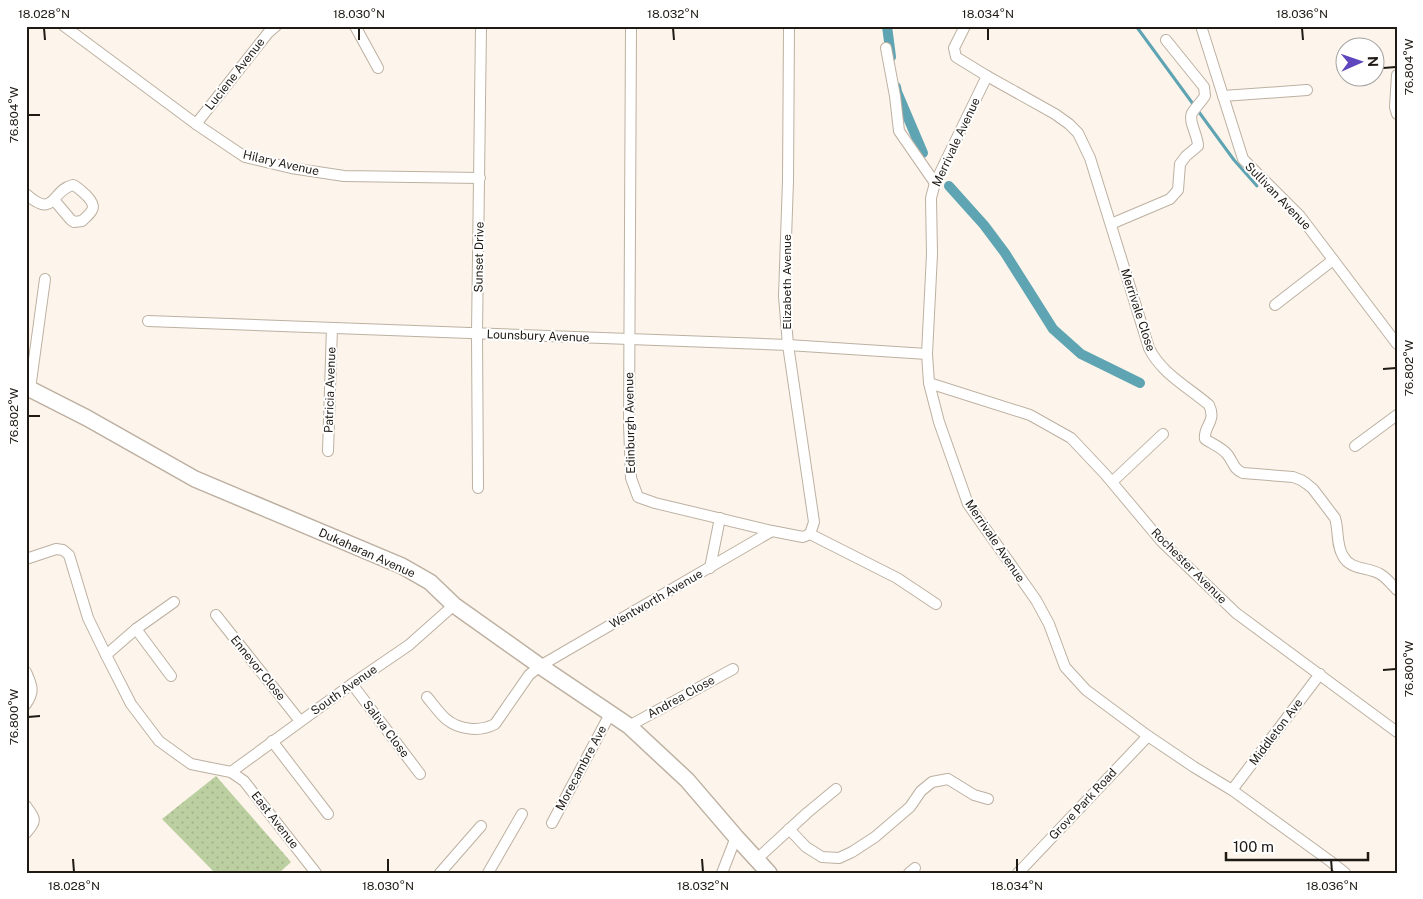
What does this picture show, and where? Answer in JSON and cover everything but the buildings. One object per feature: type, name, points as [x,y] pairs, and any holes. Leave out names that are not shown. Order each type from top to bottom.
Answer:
[{"type":"street","name":"Hilary Avenue","points":[[64,26],[241,156],[291,168],[344,176],[480,178]]},
{"type":"street","name":"Luciene Avenue","points":[[196,124],[268,33],[276,26]]},
{"type":"street","points":[[356,26],[378,68]]},
{"type":"street","name":"Sunset Drive","points":[[478,488],[477,333],[481,26]]},
{"type":"street","name":"Edinburgh Avenue","points":[[631,26],[629,424],[631,478],[638,497],[655,503],[772,531],[803,537],[810,534],[897,578],[936,604]]},
{"type":"street","name":"Elizabeth Avenue","points":[[789,26],[788,181],[784,296],[788,345],[813,512],[814,522],[810,534]]},
{"type":"street","name":"Merrivale Close","points":[[965,26],[955,44],[954,52],[960,61],[1055,114],[1078,132],[1090,158],[1149,348],[1154,358],[1163,368],[1209,405],[1212,418],[1205,434],[1207,441],[1225,452],[1238,471],[1293,477],[1307,484],[1336,518],[1343,558],[1350,564],[1381,574],[1397,590]]},
{"type":"street","name":"Sullivan Avenue","points":[[1201,26],[1243,160],[1300,216],[1397,344]]},
{"type":"street","points":[[1110,224],[1170,199],[1178,190],[1180,164],[1198,146],[1191,116],[1205,96],[1204,87],[1166,40]]},
{"type":"street","points":[[886,48],[899,131],[936,183]]},
{"type":"street","points":[[1397,75],[1395,108],[1397,114]]},
{"type":"street","name":"Merrivale Avenue","points":[[987,76],[936,183],[931,198],[932,254],[928,354],[929,383],[939,422],[968,504],[1036,600],[1049,624],[1065,667],[1086,690],[1148,736],[1232,790],[1330,860],[1345,873]]},
{"type":"street","points":[[1199,80],[1217,79]]},
{"type":"street","points":[[1223,96],[1307,90]]},
{"type":"street","points":[[26,194],[37,203],[47,204],[54,200]]},
{"type":"street","points":[[1275,305],[1333,260]]},
{"type":"street","points":[[27,389],[45,279]]},
{"type":"street","name":"Lounsbury Avenue","points":[[148,322],[788,345],[928,354]]},
{"type":"street","name":"Patricia Avenue","points":[[328,451],[332,328]]},
{"type":"street","name":"Rochester Avenue","points":[[929,383],[1030,414],[1071,438],[1112,482],[1162,542],[1236,613],[1397,732]]},
{"type":"street","name":"Dukaharan Avenue","points":[[27,389],[87,418],[195,479],[402,566],[430,582],[454,605],[629,726],[687,780],[769,873]]},
{"type":"street","points":[[1355,446],[1397,415]]},
{"type":"street","points":[[1112,482],[1163,434]]},
{"type":"street","points":[[710,568],[720,518]]},
{"type":"street","name":"Wentworth Avenue","points":[[427,697],[445,718],[455,724],[467,728],[481,729],[496,724],[529,674],[540,666],[772,531]]},
{"type":"street","points":[[26,559],[56,549],[63,550],[69,555],[88,618],[131,704],[159,741],[191,764],[231,772]]},
{"type":"street","points":[[106,655],[136,629],[174,602]]},
{"type":"street","name":"South Avenue","points":[[231,772],[409,645],[454,605]]},
{"type":"street","name":"Ennevor Close","points":[[216,615],[300,721]]},
{"type":"street","points":[[136,629],[171,676]]},
{"type":"street","name":"Andrea Close","points":[[629,726],[733,669]]},
{"type":"street","points":[[26,672],[32,688],[26,704]]},
{"type":"street","name":"Middleton Ave","points":[[1232,790],[1320,674]]},
{"type":"street","name":"Saliva Close","points":[[352,684],[420,774]]},
{"type":"street","name":"Morecambre Ave","points":[[552,823],[610,714]]},
{"type":"street","name":"Grove Park Road","points":[[1018,873],[1148,736]]},
{"type":"street","points":[[272,741],[328,814]]},
{"type":"street","name":"East Avenue","points":[[231,772],[244,781],[316,873]]},
{"type":"street","points":[[789,830],[806,847],[822,857],[839,858],[852,852],[875,836],[910,807],[921,791],[932,782],[948,779],[974,795],[988,799]]},
{"type":"street","points":[[756,859],[836,789]]},
{"type":"street","points":[[26,806],[35,821],[26,833]]},
{"type":"street","points":[[488,873],[522,814]]},
{"type":"street","points":[[440,873],[481,826]]},
{"type":"street","points":[[722,873],[736,837]]},
{"type":"green space","points":[[216,776],[291,862],[279,873],[215,873],[162,819]]},
{"type":"waterway","points":[[887,26],[891,57]]},
{"type":"waterway","points":[[1136,26],[1234,160],[1257,186]]},
{"type":"waterway","points":[[896,87],[923,153]]},
{"type":"waterway","points":[[949,186],[984,225],[1005,253],[1053,329],[1081,354],[1140,383]]}]
